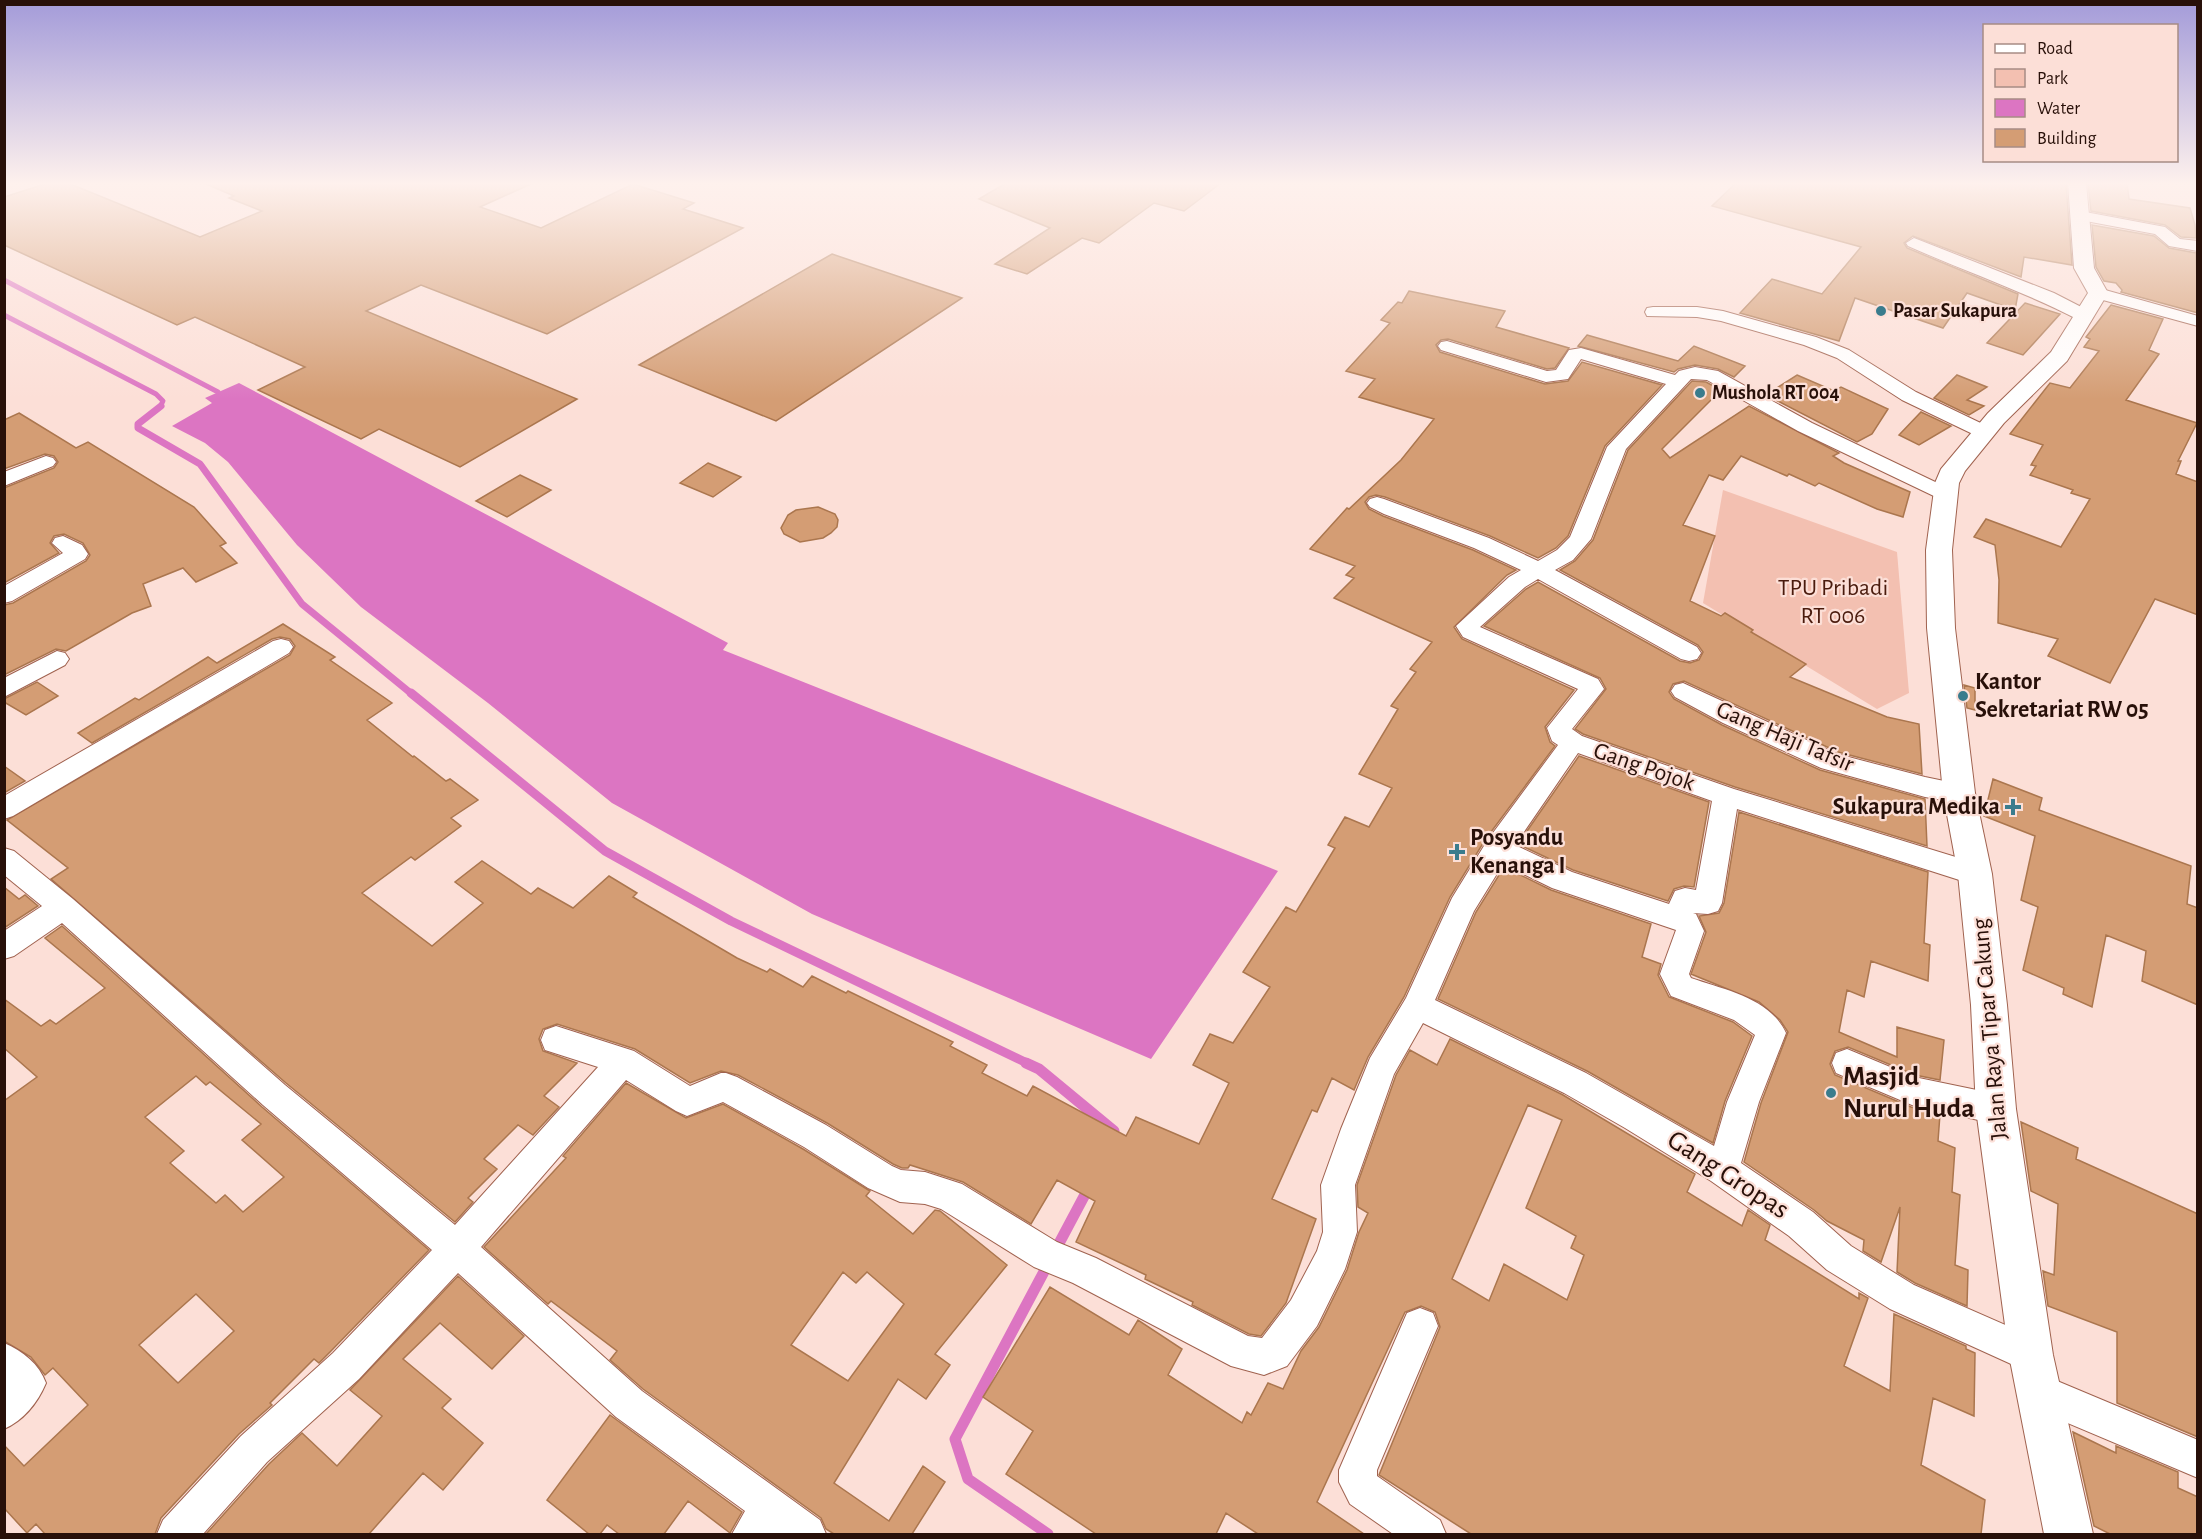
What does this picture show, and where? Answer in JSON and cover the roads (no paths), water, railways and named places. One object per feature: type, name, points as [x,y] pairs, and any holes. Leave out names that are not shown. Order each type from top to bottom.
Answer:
[{"type":"street","points":[[1941,255],[2048,297],[2198,321]]},
{"type":"street","points":[[2083,255],[2090,304]]},
{"type":"street","name":"Jalan Raya Tipar Cakung","points":[[2068,1534],[2031,1355],[1996,1109],[1989,1005],[1975,874],[1959,793],[1941,628],[1940,550],[1945,494],[1953,469],[2014,399],[2059,356],[2090,304]]},
{"type":"street","points":[[1653,312],[1697,312],[1723,316],[1810,341],[1843,354],[1910,396],[1984,432]]},
{"type":"street","points":[[1447,346],[1546,377],[1562,375],[1578,353],[1678,382]]},
{"type":"street","points":[[1573,742],[1561,735],[1559,728],[1587,698],[1592,689],[1590,686],[1471,632],[1467,626],[1517,582],[1565,555],[1580,539],[1617,447],[1685,375],[1695,372],[1712,375],[1805,428],[1945,494]]},
{"type":"street","points":[[4,480],[46,462]]},
{"type":"street","points":[[1377,503],[1440,530],[1493,548],[1539,570],[1689,653]]},
{"type":"street","points":[[4,596],[77,554],[74,549],[63,543]]},
{"type":"street","points":[[4,809],[106,747],[169,715],[281,647]]},
{"type":"street","points":[[4,689],[57,659]]},
{"type":"street","name":"Gang Haji Tafsir","points":[[1683,691],[1732,717],[1830,761],[1925,787],[1959,793]]},
{"type":"street","name":"Gang Pojok","points":[[623,1061],[687,1101],[697,1099],[715,1088],[726,1087],[815,1136],[880,1177],[900,1186],[925,1188],[950,1196],[1046,1255],[1084,1270],[1244,1353],[1264,1357],[1274,1353],[1304,1313],[1333,1257],[1340,1232],[1338,1185],[1357,1129],[1381,1068],[1417,1006],[1462,906],[1497,849],[1573,742],[1726,796],[1975,874]]},
{"type":"street","points":[[1676,919],[1683,900],[1686,898],[1708,903],[1726,796]]},
{"type":"street","points":[[1497,849],[1562,880],[1686,922],[1690,931],[1676,963],[1673,975],[1676,982],[1681,987],[1753,1015],[1768,1026],[1771,1033],[1743,1102],[1723,1170]]},
{"type":"street","points":[[4,859],[63,907],[274,1095],[457,1249],[628,1404],[762,1521],[806,1534]]},
{"type":"street","points":[[4,946],[63,907]]},
{"type":"street","name":"Gang Gropas","points":[[1417,1006],[1575,1083],[1636,1117],[1723,1170],[1801,1224],[1839,1258],[1902,1297],[2031,1355]]},
{"type":"street","points":[[177,1534],[254,1449],[346,1366],[457,1249],[623,1061],[556,1040]]},
{"type":"street","points":[[1847,1063],[1912,1090],[1996,1109]]},
{"type":"street","points":[[1420,1326],[1358,1470],[1358,1482],[1364,1490],[1426,1534]]},
{"type":"street","points":[[4,1361],[28,1383],[4,1410]]},
{"type":"street","points":[[2038,1392],[2198,1459]]},
{"type":"water","points":[[239,383],[728,643],[723,650],[1278,871],[1151,1059],[812,914],[612,803],[488,703],[361,607],[297,545],[228,462],[205,443],[172,426],[212,403],[205,398]]},
{"type":"waterway","points":[[4,280],[218,392]]},
{"type":"waterway","points":[[4,315],[156,394],[163,401],[160,407]]},
{"type":"waterway","points":[[160,407],[138,424],[138,428],[200,464],[302,604],[413,695]]},
{"type":"waterway","points":[[411,693],[605,851],[731,921],[1029,1064]]},
{"type":"waterway","points":[[1026,1063],[1039,1069],[1114,1131]]},
{"type":"waterway","points":[[1048,1534],[968,1479],[955,1439],[1089,1187]]},
{"type":"place","name":"Pasar Sukapura","points":[[1881,311]]},
{"type":"place","name":"Mushola RT 004","points":[[1700,393]]},
{"type":"place","name":"Kantor Sekretariat RW 05","points":[[1963,696]]},
{"type":"place","name":"Sukapura Medika","points":[[2013,807]]},
{"type":"place","name":"Posyandu Kenanga I","points":[[1457,852]]},
{"type":"place","name":"Masjid Nurul Huda","points":[[1831,1093]]},
{"type":"park label","name":"TPU Pribadi RT 006","points":[[1833,602]]}]
